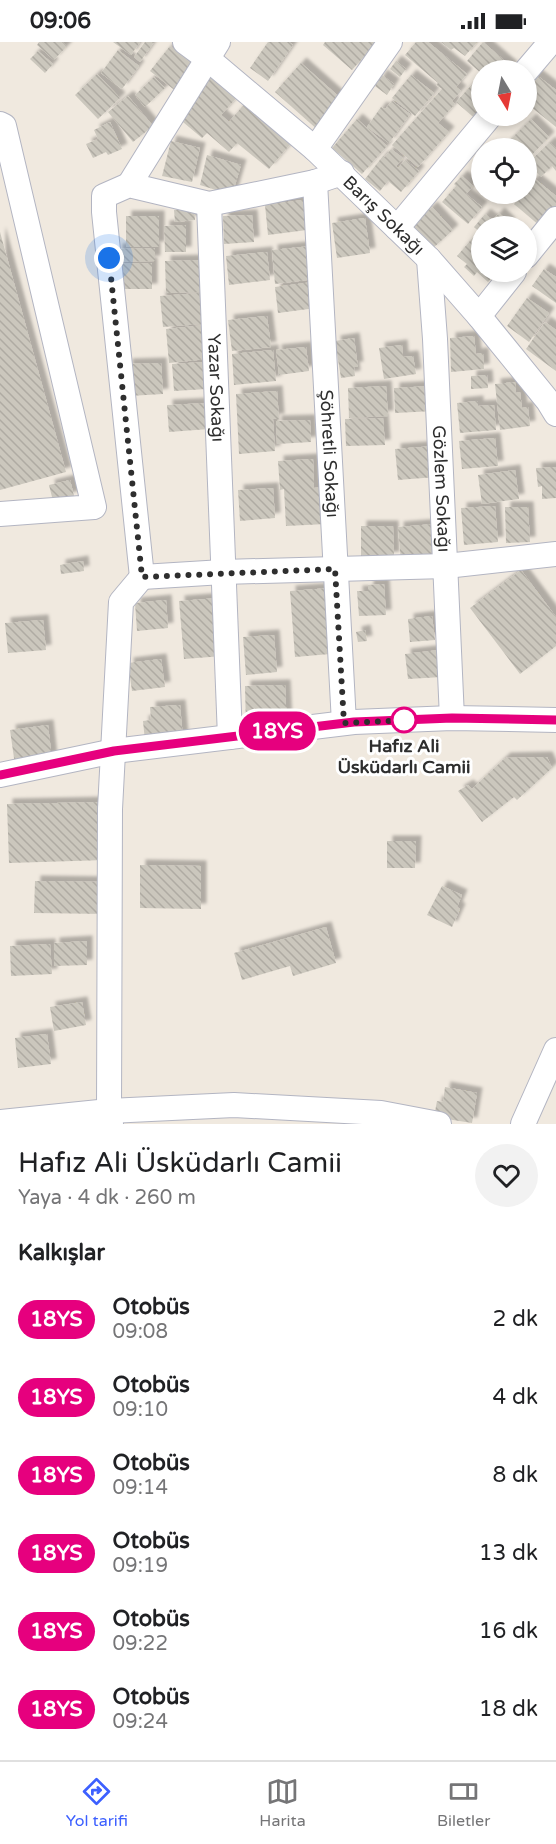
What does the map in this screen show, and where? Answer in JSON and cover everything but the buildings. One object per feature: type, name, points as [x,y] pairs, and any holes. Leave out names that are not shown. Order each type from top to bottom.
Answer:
[{"type":"street","name":"Barış Sokağı","points":[[185,42],[213,50],[429,259],[479,316],[556,414]]},
{"type":"street","points":[[315,149],[390,42]]},
{"type":"street","points":[[536,60],[551,44]]},
{"type":"street","points":[[142,577],[104,196],[129,185],[213,50]]},
{"type":"street","points":[[0,124],[4,126],[7,138],[94,507],[0,513]]},
{"type":"street","points":[[397,228],[482,126]]},
{"type":"street","points":[[129,185],[209,204],[315,182],[342,173]]},
{"type":"street","name":"Şöhretli Sokağı","points":[[315,182],[344,723]]},
{"type":"street","name":"Yazar Sokağı","points":[[209,204],[230,737]]},
{"type":"street","points":[[537,242],[556,219]]},
{"type":"street","name":"Gözlem Sokağı","points":[[429,259],[435,339],[452,718]]},
{"type":"street","points":[[479,316],[506,282]]},
{"type":"street","points":[[110,1118],[110,809],[120,602],[142,577],[223,572],[446,566],[556,554]]},
{"type":"street","points":[[0,775],[114,751],[344,723],[452,718],[556,720]]},
{"type":"street","points":[[523,1124],[556,1050]]},
{"type":"street","points":[[0,1122],[233,1114],[380,1118],[439,1124]]},
{"type":"bus line","name":"18YS","points":[[0,775],[114,751],[354,722],[452,718],[556,720]]},
{"type":"place","name":"Hafız Ali Üsküdarlı Camii","points":[[404,720]]},
{"type":"route","points":[[109,258],[142,577],[335,569],[344,723],[413,720],[404,720]]}]
